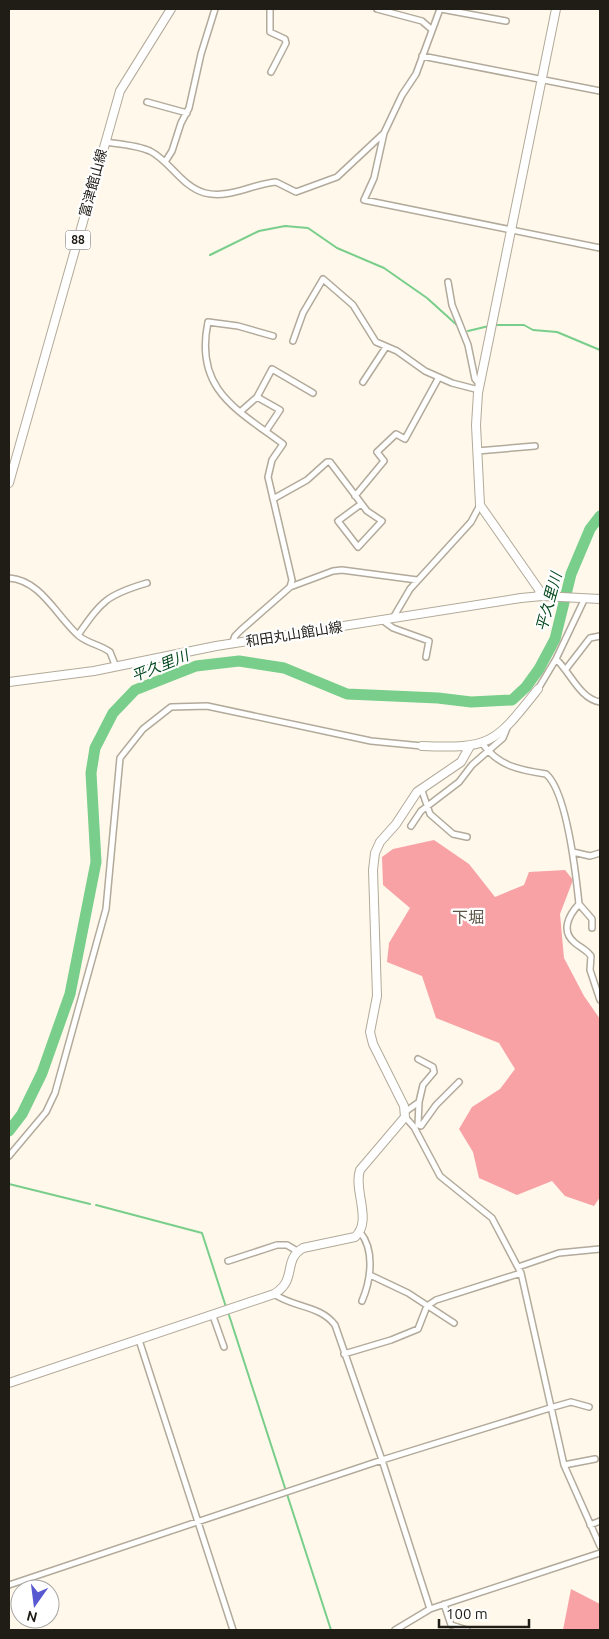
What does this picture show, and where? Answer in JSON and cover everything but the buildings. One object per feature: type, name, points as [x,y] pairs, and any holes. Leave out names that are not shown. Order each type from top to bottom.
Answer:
[{"type":"street","name":"富津館山線","points":[[9,483],[113,112],[127,77],[171,9]]},
{"type":"street","points":[[165,162],[172,151],[187,113],[215,9]]},
{"type":"street","points":[[270,9],[270,32],[285,39],[286,43],[271,72]]},
{"type":"street","points":[[377,9],[422,21],[431,29]]},
{"type":"street","points":[[506,21],[441,9],[431,29],[416,74],[402,95],[384,133],[374,178],[364,200],[600,248]]},
{"type":"street","points":[[393,618],[417,580],[471,522],[480,505],[476,425],[479,388],[556,9]]},
{"type":"street","points":[[422,56],[600,91]]},
{"type":"street","points":[[147,102],[187,113]]},
{"type":"street","points":[[105,142],[150,151],[165,162],[188,184],[203,193],[240,193],[276,182],[296,192],[337,177],[384,133]]},
{"type":"street","points":[[293,341],[302,313],[323,280],[353,305],[376,342],[386,348],[397,351],[425,370],[452,383],[479,388]]},
{"type":"street","points":[[448,282],[452,306],[463,328],[475,379],[479,388]]},
{"type":"street","points":[[273,336],[238,326],[208,322],[203,343],[206,366],[220,394],[240,412],[283,444],[269,468],[273,499],[292,580],[290,586]]},
{"type":"street","points":[[363,382],[386,348]]},
{"type":"street","points":[[240,412],[257,397],[272,369],[313,393]]},
{"type":"street","points":[[355,496],[384,461],[377,452],[396,434],[406,439],[439,377]]},
{"type":"street","points":[[257,397],[280,410],[266,431]]},
{"type":"street","points":[[477,451],[535,446]]},
{"type":"street","points":[[273,499],[307,480],[327,462],[330,462],[355,496],[362,504],[367,511],[382,521],[358,547],[338,521],[362,504]]},
{"type":"street","points":[[480,505],[540,590],[540,596]]},
{"type":"street","points":[[232,644],[235,636],[290,586],[333,571],[342,570],[417,580]]},
{"type":"street","points":[[9,578],[23,581],[37,590],[78,635],[87,642],[110,652],[116,667]]},
{"type":"street","points":[[78,635],[104,601],[119,591],[147,583]]},
{"type":"street","name":"和田丸山館山線","points":[[9,682],[116,667],[232,644],[540,596],[600,598]]},
{"type":"street","points":[[9,1156],[46,1112],[55,1093],[106,909],[120,758],[143,729],[171,707],[207,706],[371,741],[422,746],[470,746],[482,743],[507,728],[538,689],[556,659],[582,598]]},
{"type":"street","points":[[381,620],[393,628],[429,641],[426,657]]},
{"type":"street","points":[[566,669],[590,638],[600,636]]},
{"type":"street","points":[[556,659],[588,698],[600,702]]},
{"type":"street","points":[[411,826],[413,820],[459,782],[472,765],[506,736],[507,728]]},
{"type":"street","points":[[482,743],[488,751],[505,765],[546,774],[550,778],[559,798],[573,852],[580,904],[592,920],[592,928]]},
{"type":"street","points":[[470,746],[461,762],[421,788],[380,842],[375,853],[373,870],[377,996],[370,1032],[405,1114],[440,1176],[492,1218],[520,1270],[564,1465],[600,1546]]},
{"type":"street","points":[[421,788],[425,794],[426,808],[453,834],[467,837]]},
{"type":"street","points":[[573,852],[590,856],[600,853]]},
{"type":"street","points":[[580,904],[569,915],[568,929],[570,939],[577,945],[584,947],[590,956],[590,970],[600,1000]]},
{"type":"street","points":[[593,977],[600,976]]},
{"type":"street","points":[[418,1059],[433,1067],[434,1072],[424,1085],[419,1102],[418,1126],[421,1126],[436,1105],[458,1082]]},
{"type":"street","points":[[9,1383],[274,1294],[287,1283],[293,1255],[297,1251],[355,1236],[360,1232],[363,1224],[358,1178],[360,1170],[405,1114],[419,1102]]},
{"type":"street","points":[[360,1232],[366,1239],[370,1275],[362,1300]]},
{"type":"street","points":[[228,1261],[277,1245],[288,1245],[297,1251]]},
{"type":"street","points":[[344,1354],[391,1340],[418,1329],[427,1306],[436,1300],[520,1270],[559,1253],[600,1249]]},
{"type":"street","points":[[370,1275],[389,1282],[454,1323]]},
{"type":"street","points":[[274,1294],[283,1300],[321,1311],[335,1325],[382,1460],[430,1609]]},
{"type":"street","points":[[213,1316],[224,1347]]},
{"type":"street","points":[[139,1340],[233,1630]]},
{"type":"street","points":[[9,1585],[382,1460],[550,1408],[571,1402],[589,1407]]},
{"type":"street","points":[[564,1465],[595,1458]]},
{"type":"street","points":[[590,1525],[600,1521]]},
{"type":"street","points":[[394,1630],[430,1609],[600,1553]]},
{"type":"street","points":[[444,1604],[451,1625],[467,1630]]},
{"type":"shaded area","points":[[434,840],[469,864],[495,897],[524,885],[529,872],[565,870],[573,880],[560,914],[564,958],[584,996],[600,1019],[600,1197],[594,1206],[565,1196],[552,1181],[517,1195],[479,1178],[473,1152],[459,1129],[472,1107],[500,1089],[515,1069],[499,1043],[436,1018],[422,976],[387,962],[389,943],[410,908],[383,885],[382,857],[393,849]]},
{"type":"shaded area","points":[[571,1589],[600,1604],[600,1630],[563,1630]]},
{"type":"waterway","points":[[210,255],[259,231],[285,226],[308,228],[337,248],[384,268],[427,298],[458,326]]},
{"type":"waterway","points":[[497,325],[524,325],[533,330],[557,332],[600,350]]},
{"type":"waterway","points":[[468,331],[489,326]]},
{"type":"waterway","name":"平久里川","points":[[9,1131],[22,1114],[42,1073],[70,994],[96,862],[91,773],[95,748],[113,713],[135,690],[196,666],[239,661],[284,668],[347,694],[438,698],[471,702],[512,700],[526,687],[539,669],[555,639],[571,574],[590,529],[600,516]]},
{"type":"waterway","points":[[9,1184],[90,1204]]},
{"type":"waterway","points":[[96,1205],[202,1233],[226,1307]]},
{"type":"waterway","points":[[229,1315],[331,1630]]},
{"type":"district","name":"下堀","points":[[468,917]]}]
